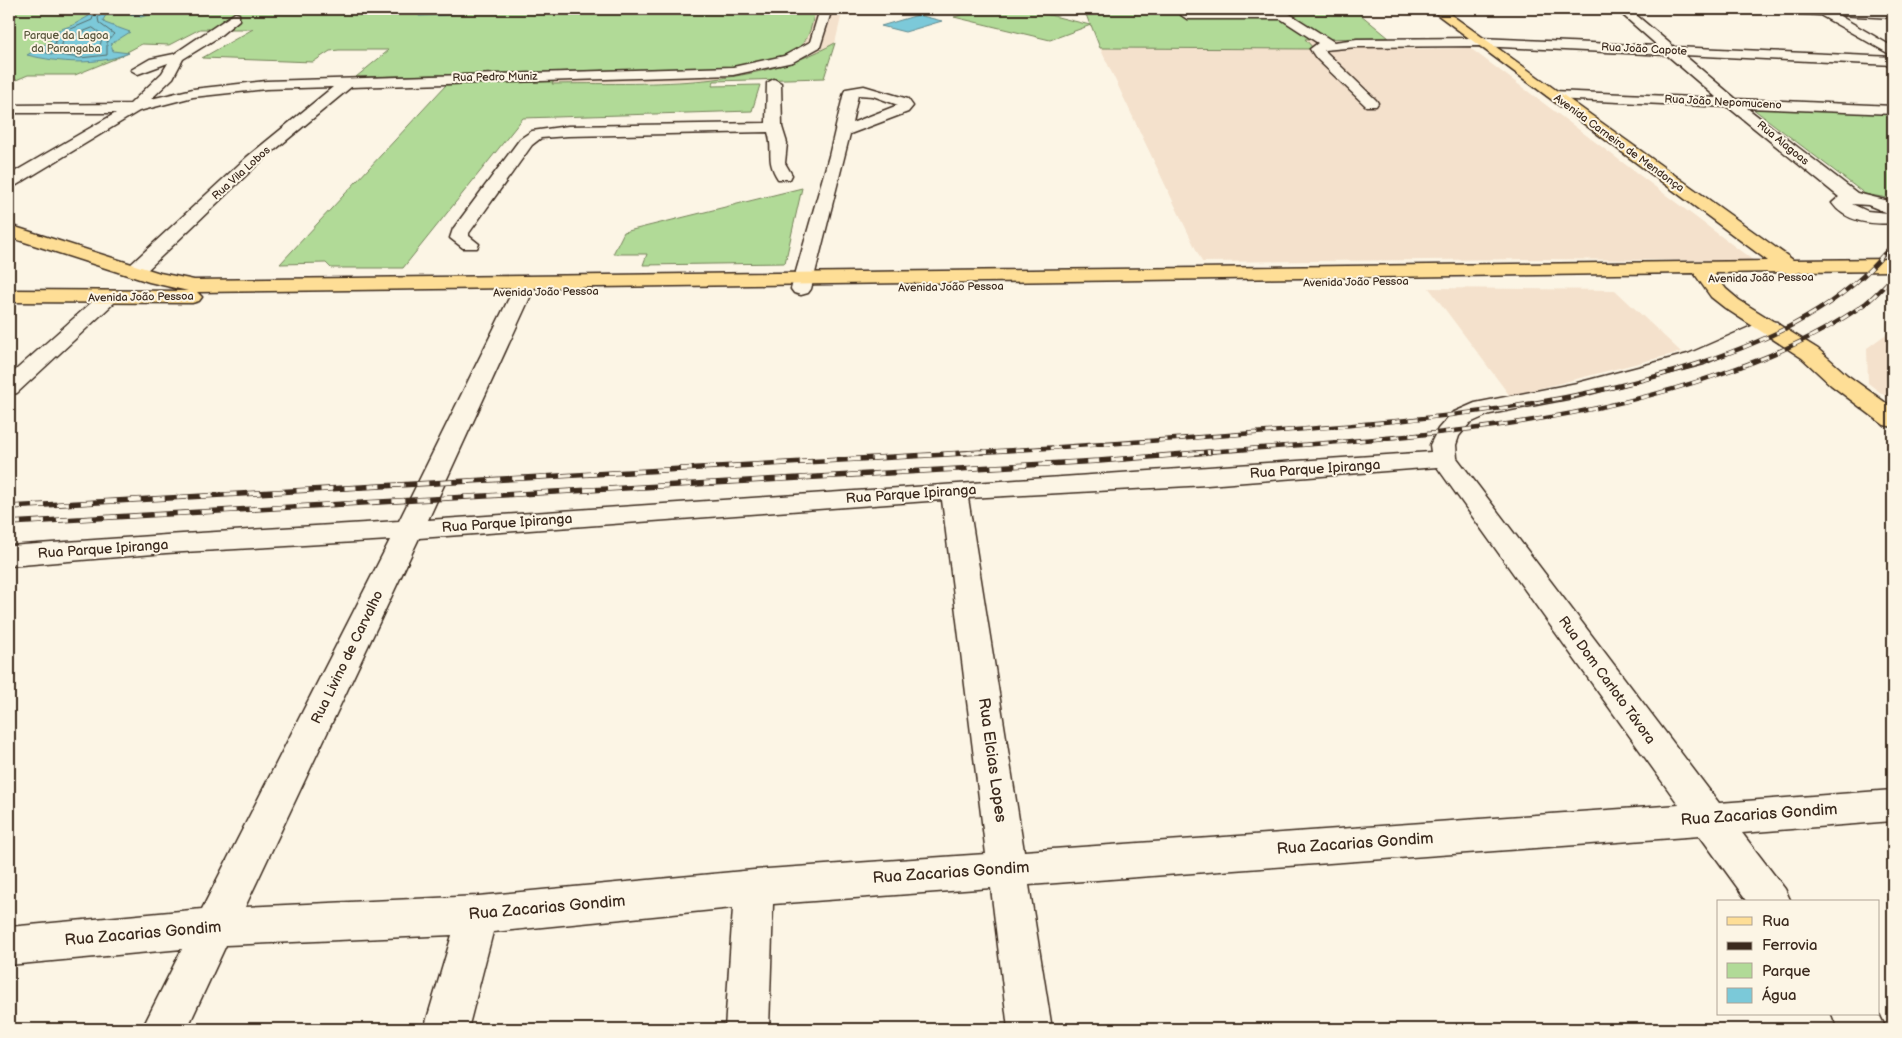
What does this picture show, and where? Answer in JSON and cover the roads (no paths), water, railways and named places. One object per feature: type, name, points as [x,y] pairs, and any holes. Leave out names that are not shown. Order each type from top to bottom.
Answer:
[{"type":"main road","name":"Avenida Carneiro de Mendonça","points":[[1436,9],[1795,272]]},
{"type":"main road","name":"Avenida João Pessoa","points":[[9,231],[178,284],[215,286],[525,287],[1795,272],[1893,275]]},
{"type":"main road","name":"Avenida João Pessoa","points":[[1795,272],[1893,265]]},
{"type":"main road","points":[[9,290],[111,285],[123,281],[136,270]]},
{"type":"main road","points":[[1702,273],[1735,305],[1807,351],[1832,374],[1893,420]]},
{"type":"main road","name":"Avenida João Pessoa","points":[[9,296],[108,298],[525,287]]},
{"type":"street","name":"Rua Pedro Muniz","points":[[134,108],[193,93],[222,89],[349,81],[708,72],[754,68],[788,60],[816,44],[826,9]]},
{"type":"street","name":"Rua Alagoas","points":[[1622,9],[1732,103],[1853,199],[1876,202],[1893,209]]},
{"type":"street","points":[[1764,9],[1893,14]]},
{"type":"street","points":[[1820,10],[1893,52]]},
{"type":"street","points":[[1187,15],[1280,12],[1316,38],[1331,44]]},
{"type":"street","points":[[138,70],[155,62],[178,57],[213,35],[235,17]]},
{"type":"street","name":"Rua João Capote","points":[[1331,44],[1479,42],[1893,61]]},
{"type":"street","points":[[1331,44],[1316,49],[1371,103]]},
{"type":"street","points":[[9,182],[134,108],[168,75],[178,57]]},
{"type":"street","points":[[222,89],[242,74]]},
{"type":"street","name":"Rua Vila Lobos","points":[[136,270],[253,160],[349,81]]},
{"type":"street","points":[[774,83],[774,128],[779,143],[777,163],[784,175]]},
{"type":"street","name":"Rua João Nepomuceno","points":[[1553,95],[1893,110]]},
{"type":"street","points":[[9,109],[134,108]]},
{"type":"street","points":[[470,244],[459,238],[460,233],[526,142],[537,134],[568,131],[774,128]]},
{"type":"street","points":[[802,284],[843,131]]},
{"type":"street","points":[[1853,199],[1841,203],[1851,212],[1862,216],[1893,218]]},
{"type":"street","name":"Rua Livino de Carvalho","points":[[164,1029],[409,530],[525,287]]},
{"type":"street","points":[[9,388],[108,298]]},
{"type":"street","points":[[1444,459],[1443,444],[1447,434],[1460,418],[1483,408],[1578,390],[1696,359],[1769,326]]},
{"type":"street","name":"Rua Parque Ipiranga","points":[[9,556],[166,544],[409,530],[954,491],[1207,477],[1444,459]]},
{"type":"street","name":"Rua Dom Carloto Távora","points":[[1444,459],[1770,900]]},
{"type":"street","name":"Rua Elcias Lopes","points":[[954,491],[1030,1029]]},
{"type":"street","name":"Rua Zacarias Gondim","points":[[9,946],[215,927],[478,915],[754,888],[1893,806]]},
{"type":"street","points":[[747,1029],[754,888]]},
{"type":"street","points":[[446,1029],[478,915]]},
{"type":"street","points":[[1854,1016],[1864,1029]]},
{"type":"water","points":[[52,9],[168,9],[141,17],[127,14],[106,15],[103,20],[105,23],[130,32],[111,44],[113,51],[129,53],[104,60],[78,62],[27,55],[51,41],[50,38],[38,37],[73,25],[89,16],[77,10]]},
{"type":"water","points":[[488,9],[446,15],[419,16],[417,10]]},
{"type":"water","points":[[918,15],[942,21],[905,32],[881,26]]},
{"type":"railway","points":[[1878,260],[1893,244]]},
{"type":"railway","points":[[961,453],[1114,444],[1429,418],[1536,403],[1589,392],[1642,380],[1694,365],[1770,336],[1818,310],[1840,295],[1880,259]]},
{"type":"railway","points":[[1194,453],[1460,430],[1526,421],[1656,394],[1720,374],[1777,353],[1849,315],[1866,303],[1893,277]]},
{"type":"railway","points":[[9,507],[983,452]]},
{"type":"railway","points":[[9,523],[1099,461],[1210,452]]},
{"type":"park label","name":"Parque da Lagoa da Parangaba","points":[[66,41]]}]
